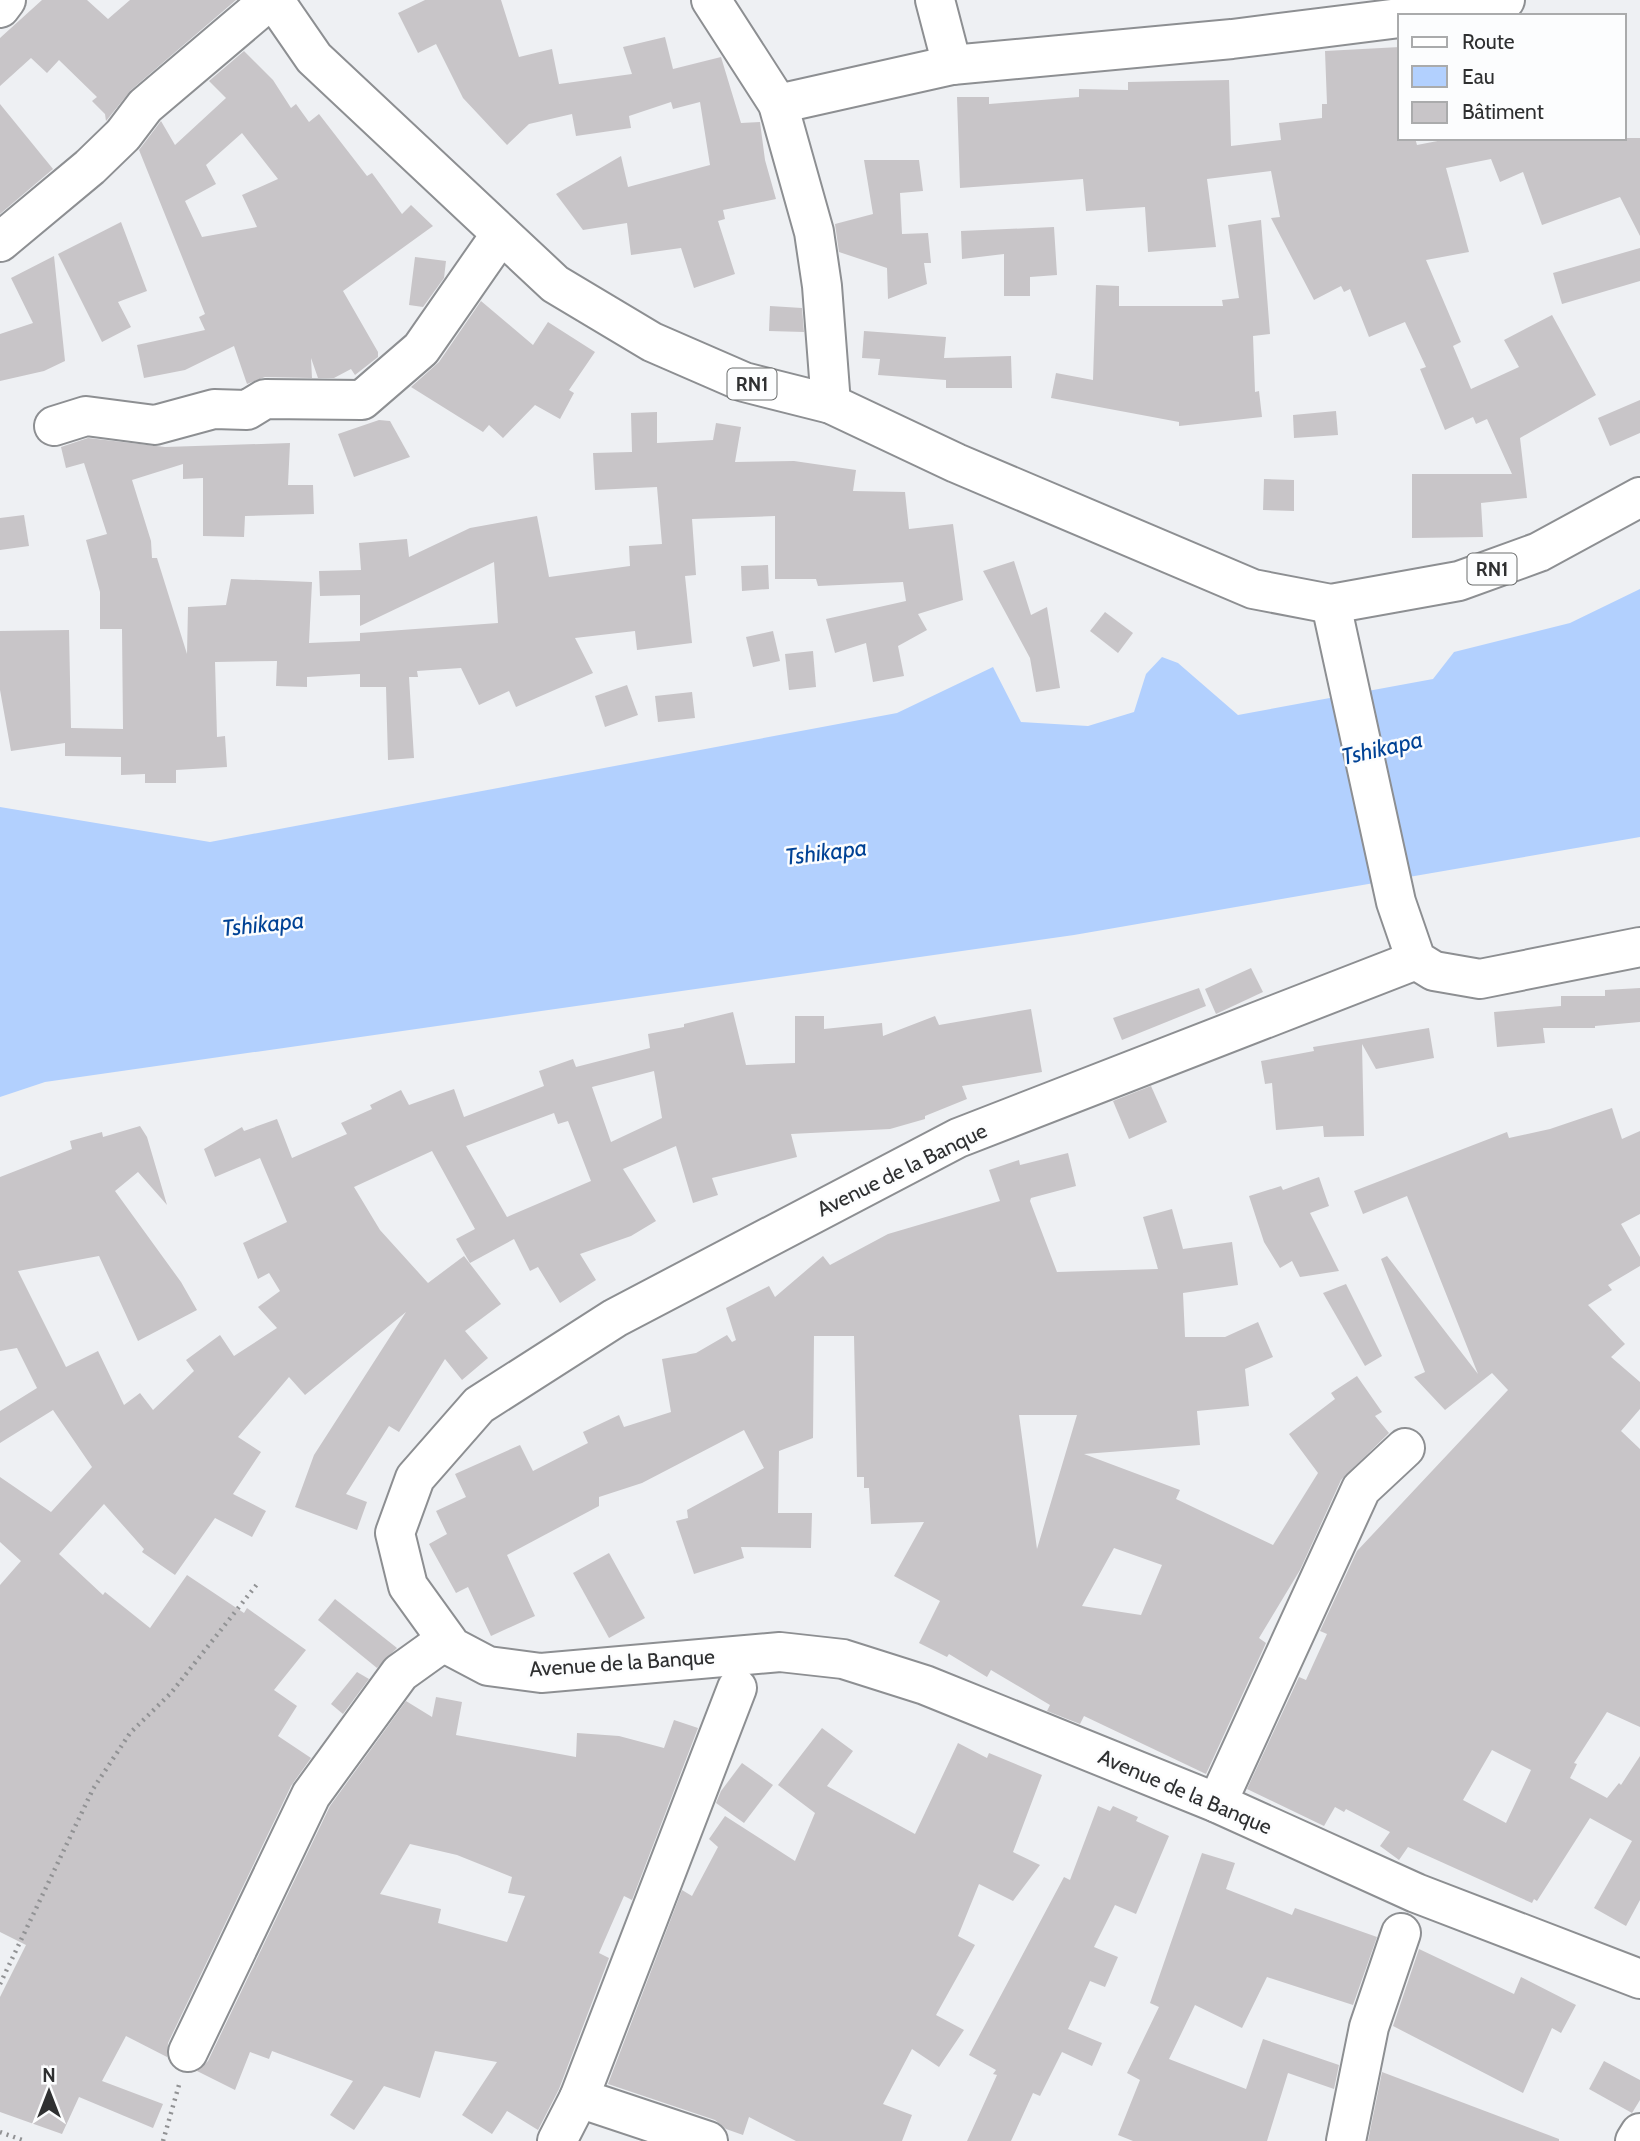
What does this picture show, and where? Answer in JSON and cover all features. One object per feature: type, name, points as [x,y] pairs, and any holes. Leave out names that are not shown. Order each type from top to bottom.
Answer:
[{"type":"main road","points":[[0,8],[6,0]]},
{"type":"main road","points":[[0,242],[90,167],[123,135],[145,106],[272,0]]},
{"type":"main road","name":"RN1","points":[[272,0],[314,58],[555,284],[652,342],[744,382],[831,404],[956,463],[1253,589],[1331,604],[1459,581],[1539,552],[1640,497]]},
{"type":"main road","points":[[711,0],[778,104],[814,232],[822,286],[831,404]]},
{"type":"main road","points":[[935,0],[952,65]]},
{"type":"main road","points":[[1425,14],[1505,0]]},
{"type":"main road","points":[[778,104],[952,65],[1232,39],[1398,18]]},
{"type":"main road","points":[[54,426],[86,416],[109,416],[155,425],[214,409],[247,411],[265,399],[362,400],[421,349],[501,234]]},
{"type":"main road","points":[[1331,604],[1396,902],[1416,960],[1434,971],[1480,979],[1640,947]]},
{"type":"main road","name":"Avenue de la Banque","points":[[1416,960],[958,1138],[615,1318],[480,1405],[415,1478],[395,1532],[408,1586],[452,1647],[488,1666],[541,1673],[780,1652],[843,1660],[925,1685],[1217,1803],[1416,1892],[1638,1975]]},
{"type":"main road","points":[[1217,1803],[1361,1489],[1405,1448]]},
{"type":"main road","points":[[188,2052],[311,1795],[400,1673],[446,1640]]},
{"type":"main road","points":[[557,2141],[579,2098],[737,1688]]},
{"type":"main road","points":[[1346,2141],[1369,2026],[1401,1933]]},
{"type":"main road","points":[[579,2098],[708,2141]]},
{"type":"main road","points":[[1635,2141],[1640,2133]]},
{"type":"path","points":[[0,1984],[93,1789],[130,1733],[171,1693],[258,1583]]},
{"type":"path","points":[[163,2141],[188,2052]]},
{"type":"path","points":[[0,2132],[25,2141]]},
{"type":"water","name":"Tshikapa","points":[[1640,589],[1640,837],[1074,935],[45,1082],[0,1097],[0,807],[210,842],[897,713],[993,667],[1021,722],[1088,726],[1134,712],[1146,674],[1162,657],[1178,663],[1238,715],[1433,679],[1454,652],[1570,623]]},
{"type":"building","points":[[42,0],[87,0],[108,19],[130,0],[236,0],[131,90],[106,121],[105,114],[92,101],[97,97],[59,60],[47,73],[31,58],[0,86],[0,38]]},
{"type":"building","points":[[425,0],[501,0],[519,57],[552,49],[559,84],[632,74],[623,47],[665,37],[673,69],[721,57],[741,123],[760,122],[765,160],[776,199],[723,210],[725,219],[718,221],[735,274],[694,288],[681,248],[631,255],[627,223],[583,230],[556,194],[621,156],[628,187],[710,165],[700,102],[673,109],[671,102],[629,116],[631,128],[576,136],[572,114],[529,124],[507,145],[463,98],[436,44],[418,53],[398,13]]},
{"type":"building","points":[[1398,47],[1398,140],[1416,140],[1417,145],[1443,140],[1640,138],[1640,236],[1620,197],[1542,225],[1523,172],[1500,182],[1491,159],[1446,168],[1469,252],[1426,260],[1461,342],[1453,346],[1471,389],[1519,367],[1504,340],[1552,315],[1596,395],[1520,438],[1527,498],[1481,503],[1483,537],[1412,538],[1412,474],[1512,474],[1487,419],[1476,424],[1473,417],[1445,430],[1420,369],[1426,367],[1405,322],[1369,337],[1350,289],[1344,292],[1341,286],[1314,300],[1271,218],[1280,217],[1271,171],[1207,179],[1216,247],[1148,252],[1145,207],[1086,211],[1083,179],[960,188],[957,97],[989,97],[989,104],[1079,97],[1079,89],[1128,90],[1128,82],[1229,80],[1231,146],[1281,140],[1279,123],[1322,118],[1322,104],[1327,104],[1325,51]]},
{"type":"building","points":[[244,51],[273,80],[291,108],[296,104],[309,122],[319,114],[367,176],[372,173],[402,214],[411,205],[433,226],[343,291],[378,352],[378,357],[355,375],[351,369],[334,378],[318,378],[311,358],[312,378],[265,377],[247,384],[234,346],[185,370],[144,378],[137,345],[205,330],[199,317],[205,314],[139,150],[161,121],[175,145],[226,98],[209,81]],"holes":[[[242,133],[278,179],[242,195],[257,227],[202,237],[185,201],[216,184],[206,165]]]},
{"type":"building","points":[[0,104],[53,169],[0,214]]},
{"type":"building","points":[[864,160],[919,160],[923,191],[900,193],[902,234],[928,233],[931,263],[924,263],[927,284],[888,299],[887,268],[839,252],[835,224],[873,214]]},
{"type":"building","points":[[1261,220],[1270,334],[1253,336],[1255,392],[1259,391],[1262,417],[1179,426],[1179,422],[1051,398],[1056,373],[1093,380],[1096,285],[1119,286],[1119,306],[1223,306],[1222,300],[1239,298],[1228,225]]},
{"type":"building","points":[[121,222],[147,291],[118,302],[131,327],[102,342],[58,254]]},
{"type":"building","points":[[1054,227],[1057,275],[1030,277],[1030,296],[1004,296],[1004,254],[962,259],[961,231]]},
{"type":"building","points":[[1640,248],[1640,281],[1562,304],[1553,273]]},
{"type":"building","points":[[54,256],[65,361],[44,371],[0,381],[0,334],[33,323],[11,278]]},
{"type":"building","points":[[415,257],[446,261],[444,278],[423,307],[409,305]]},
{"type":"building","points":[[481,301],[533,345],[548,322],[595,352],[569,390],[574,393],[560,419],[535,405],[503,438],[489,425],[483,432],[411,387],[439,362]]},
{"type":"building","points":[[770,306],[802,308],[804,332],[769,331]]},
{"type":"building","points":[[864,331],[946,337],[944,358],[1011,356],[1012,388],[946,388],[946,380],[878,375],[880,359],[862,358]]},
{"type":"building","points":[[1640,400],[1640,433],[1610,446],[1598,418]]},
{"type":"building","points":[[1336,411],[1338,435],[1294,438],[1293,415]]},
{"type":"building","points":[[657,412],[657,443],[713,440],[716,423],[741,427],[735,462],[794,461],[856,470],[853,491],[905,492],[909,529],[953,524],[963,600],[918,614],[927,630],[898,646],[904,676],[873,682],[866,643],[835,653],[826,619],[906,601],[903,582],[818,586],[816,579],[775,579],[775,516],[692,519],[696,575],[685,576],[692,643],[637,650],[635,631],[575,638],[593,673],[516,707],[509,691],[479,705],[461,668],[417,671],[418,677],[409,677],[414,758],[388,760],[386,687],[360,687],[360,674],[307,677],[307,687],[276,686],[277,661],[215,662],[217,737],[225,736],[227,767],[176,770],[176,783],[145,783],[145,774],[121,775],[121,757],[65,756],[65,743],[11,751],[0,690],[0,631],[69,630],[71,728],[123,729],[122,629],[100,629],[100,592],[86,540],[107,534],[84,463],[66,468],[61,447],[88,438],[165,447],[290,443],[288,485],[313,485],[314,514],[245,516],[244,537],[203,536],[203,478],[183,479],[183,464],[132,480],[151,541],[152,558],[157,558],[187,654],[188,607],[226,605],[231,579],[312,582],[309,643],[360,641],[360,633],[498,623],[494,562],[360,626],[360,595],[320,596],[319,571],[361,570],[359,543],[407,539],[409,557],[470,528],[537,516],[549,577],[630,566],[629,546],[662,544],[657,487],[595,490],[593,453],[632,452],[631,413]]},
{"type":"building","points":[[379,420],[390,421],[410,457],[354,477],[338,434]]},
{"type":"building","points":[[1264,479],[1294,480],[1294,511],[1263,510]]},
{"type":"building","points":[[24,515],[29,546],[0,550],[0,518]]},
{"type":"building","points":[[1014,561],[1031,615],[1047,607],[1060,688],[1036,692],[1030,658],[983,571]]},
{"type":"building","points":[[768,565],[769,589],[742,591],[741,566]]},
{"type":"building","points":[[1105,612],[1133,633],[1118,653],[1090,631]]},
{"type":"building","points":[[773,631],[780,661],[753,667],[746,637]]},
{"type":"building","points":[[813,651],[816,687],[789,690],[785,654]]},
{"type":"building","points":[[627,685],[638,715],[605,727],[595,696]]},
{"type":"building","points":[[692,692],[695,718],[658,722],[655,696]]},
{"type":"building","points":[[1251,968],[1263,992],[1216,1014],[1205,989]]},
{"type":"building","points":[[1199,988],[1206,1006],[1122,1040],[1113,1018]]},
{"type":"building","points":[[1640,988],[1640,1022],[1595,1028],[1543,1028],[1545,1043],[1497,1047],[1494,1012],[1561,1006],[1561,996],[1605,996],[1605,990]]},
{"type":"building","points":[[1031,1009],[1042,1072],[962,1086],[967,1099],[925,1116],[925,1119],[890,1129],[791,1134],[797,1157],[712,1178],[718,1195],[693,1203],[676,1146],[623,1169],[656,1221],[631,1236],[580,1254],[596,1280],[560,1303],[538,1267],[530,1271],[514,1239],[470,1263],[456,1239],[475,1229],[432,1151],[354,1187],[380,1230],[428,1283],[464,1256],[501,1304],[465,1331],[488,1358],[462,1380],[445,1359],[399,1432],[389,1426],[346,1494],[367,1502],[357,1530],[295,1507],[314,1455],[406,1312],[305,1395],[289,1377],[238,1437],[261,1452],[233,1494],[266,1511],[252,1537],[215,1518],[175,1575],[142,1552],[144,1549],[104,1504],[59,1554],[103,1595],[105,1592],[150,1628],[187,1575],[244,1613],[247,1608],[306,1650],[274,1690],[297,1706],[278,1736],[311,1758],[291,1786],[168,2043],[167,2057],[126,2036],[102,2081],[163,2104],[153,2128],[79,2097],[62,2134],[0,2112],[0,1997],[26,1945],[0,1932],[0,1585],[21,1561],[0,1542],[0,1477],[51,1512],[92,1467],[53,1410],[0,1443],[0,1411],[37,1388],[17,1348],[0,1351],[0,1177],[72,1149],[70,1141],[102,1132],[103,1137],[140,1126],[147,1137],[167,1205],[138,1172],[115,1191],[181,1282],[197,1310],[138,1341],[99,1256],[18,1271],[66,1367],[98,1351],[124,1405],[140,1393],[153,1410],[194,1371],[186,1360],[220,1335],[234,1356],[277,1328],[258,1307],[280,1291],[269,1273],[258,1279],[243,1243],[287,1222],[260,1158],[215,1177],[204,1149],[242,1127],[244,1131],[277,1119],[292,1158],[347,1134],[341,1123],[372,1109],[370,1105],[401,1090],[409,1105],[454,1089],[464,1117],[544,1086],[539,1071],[573,1059],[576,1067],[650,1048],[648,1034],[684,1027],[684,1024],[733,1012],[746,1065],[795,1063],[795,1016],[824,1016],[824,1029],[882,1023],[883,1036],[935,1016],[939,1025]],"holes":[[[654,1071],[662,1118],[611,1142],[592,1087]],[[554,1113],[558,1124],[568,1121],[591,1181],[507,1217],[466,1146]]]},
{"type":"building","points":[[1429,1028],[1434,1058],[1376,1069],[1362,1044],[1364,1136],[1324,1137],[1323,1126],[1276,1130],[1272,1083],[1265,1084],[1261,1061],[1314,1051],[1313,1047]]},
{"type":"building","points":[[1151,1086],[1167,1122],[1129,1139],[1113,1101]]},
{"type":"building","points":[[1612,1108],[1622,1139],[1640,1131],[1640,1214],[1621,1224],[1640,1257],[1640,1266],[1608,1285],[1612,1290],[1588,1305],[1625,1344],[1611,1357],[1640,1382],[1640,1409],[1621,1431],[1640,1449],[1640,1727],[1607,1712],[1574,1763],[1577,1764],[1570,1778],[1607,1798],[1619,1783],[1621,1785],[1640,1756],[1640,1900],[1626,1926],[1594,1908],[1632,1841],[1590,1818],[1537,1901],[1534,1899],[1532,1903],[1408,1847],[1399,1860],[1380,1846],[1390,1832],[1346,1809],[1344,1812],[1335,1807],[1324,1826],[1247,1789],[1299,1677],[1306,1680],[1327,1634],[1320,1631],[1357,1551],[1508,1390],[1492,1373],[1445,1410],[1414,1377],[1425,1372],[1381,1259],[1387,1256],[1478,1374],[1407,1196],[1363,1214],[1354,1191],[1507,1132],[1509,1138],[1550,1129]],"holes":[[[1492,1750],[1531,1770],[1506,1823],[1463,1800]]]},
{"type":"building","points":[[1068,1153],[1076,1186],[1031,1198],[1030,1201],[1057,1272],[1158,1269],[1143,1217],[1172,1209],[1183,1249],[1232,1242],[1238,1285],[1183,1293],[1185,1337],[1225,1337],[1258,1322],[1273,1357],[1245,1369],[1249,1406],[1197,1411],[1200,1445],[1084,1454],[1180,1490],[1176,1499],[1273,1545],[1318,1473],[1289,1434],[1335,1399],[1331,1393],[1357,1376],[1382,1412],[1375,1416],[1389,1433],[1341,1480],[1300,1570],[1259,1638],[1266,1643],[1206,1774],[1084,1716],[1080,1724],[1047,1711],[1050,1705],[991,1670],[987,1677],[949,1654],[947,1657],[919,1643],[940,1601],[894,1576],[924,1522],[871,1524],[869,1488],[864,1488],[864,1477],[857,1477],[854,1336],[814,1336],[813,1438],[779,1451],[778,1513],[812,1513],[811,1548],[741,1547],[744,1558],[694,1574],[676,1521],[688,1518],[687,1510],[764,1468],[744,1430],[642,1483],[599,1497],[599,1506],[507,1555],[535,1616],[491,1636],[468,1587],[456,1593],[429,1544],[447,1534],[436,1511],[466,1497],[455,1474],[520,1445],[533,1471],[588,1443],[583,1432],[619,1415],[624,1427],[671,1412],[662,1359],[696,1353],[727,1335],[732,1342],[736,1340],[726,1308],[769,1286],[775,1297],[823,1256],[830,1265],[888,1234],[1000,1201],[989,1170],[1019,1160],[1020,1165]],"holes":[[[1019,1415],[1077,1415],[1037,1549]],[[1114,1548],[1162,1565],[1141,1615],[1082,1606]]]},
{"type":"building","points":[[1319,1177],[1329,1206],[1310,1213],[1339,1271],[1300,1277],[1292,1261],[1280,1268],[1264,1242],[1249,1196],[1281,1186],[1283,1190]]},
{"type":"building","points":[[1346,1284],[1382,1356],[1365,1366],[1323,1293]]},
{"type":"building","points":[[609,1553],[645,1618],[609,1638],[573,1573]]},
{"type":"building","points":[[335,1599],[397,1648],[377,1668],[318,1620]]},
{"type":"building","points":[[357,1672],[369,1679],[343,1714],[331,1704]]},
{"type":"building","points":[[436,1697],[462,1702],[456,1735],[576,1757],[577,1733],[619,1736],[664,1748],[674,1720],[698,1728],[632,1900],[624,1896],[599,1953],[609,1958],[559,2089],[538,2130],[507,2111],[492,2134],[462,2115],[497,2062],[435,2051],[420,2098],[384,2086],[354,2130],[330,2115],[353,2081],[272,2051],[269,2059],[250,2052],[235,2090],[197,2071],[208,2061],[330,1806],[406,1701],[432,1717]],"holes":[[[410,1844],[457,1855],[512,1877],[508,1893],[525,1896],[507,1942],[438,1923],[441,1909],[380,1894]]]},
{"type":"building","points":[[822,1728],[853,1751],[827,1786],[915,1834],[958,1743],[987,1758],[989,1753],[1042,1775],[1013,1852],[1040,1865],[1013,1901],[979,1884],[958,1936],[975,1945],[936,2015],[964,2030],[939,2067],[912,2049],[883,2104],[912,2115],[902,2141],[796,2141],[749,2117],[743,2135],[726,2129],[715,2120],[608,2084],[682,1890],[692,1896],[718,1847],[709,1839],[725,1816],[795,1861],[815,1813],[778,1785]]},
{"type":"building","points":[[742,1763],[773,1785],[744,1823],[716,1803],[721,1791]]},
{"type":"building","points":[[1098,1806],[1110,1811],[1113,1806],[1138,1817],[1136,1821],[1169,1836],[1136,1914],[1115,1905],[1094,1947],[1118,1957],[1105,1987],[1090,1981],[1068,2029],[1102,2043],[1092,2066],[1062,2052],[1040,2096],[1033,2093],[1011,2141],[967,2141],[997,2075],[993,2074],[996,2070],[969,2055],[1064,1877],[1070,1880]]},
{"type":"building","points":[[1202,1853],[1235,1863],[1226,1889],[1292,1915],[1295,1908],[1377,1937],[1353,2005],[1267,1977],[1242,2028],[1195,2005],[1169,2059],[1246,2089],[1263,2039],[1339,2065],[1334,2089],[1288,2073],[1267,2141],[1133,2141],[1118,2135],[1140,2080],[1127,2073],[1159,2007],[1150,2003]]},
{"type":"building","points":[[1419,1949],[1514,1994],[1521,1977],[1576,2005],[1561,2033],[1552,2028],[1523,2093],[1393,2026]]},
{"type":"building","points":[[1604,2061],[1640,2080],[1640,2100],[1632,2113],[1589,2089]]},
{"type":"building","points":[[1382,2072],[1559,2139],[1559,2141],[1368,2141]]}]
